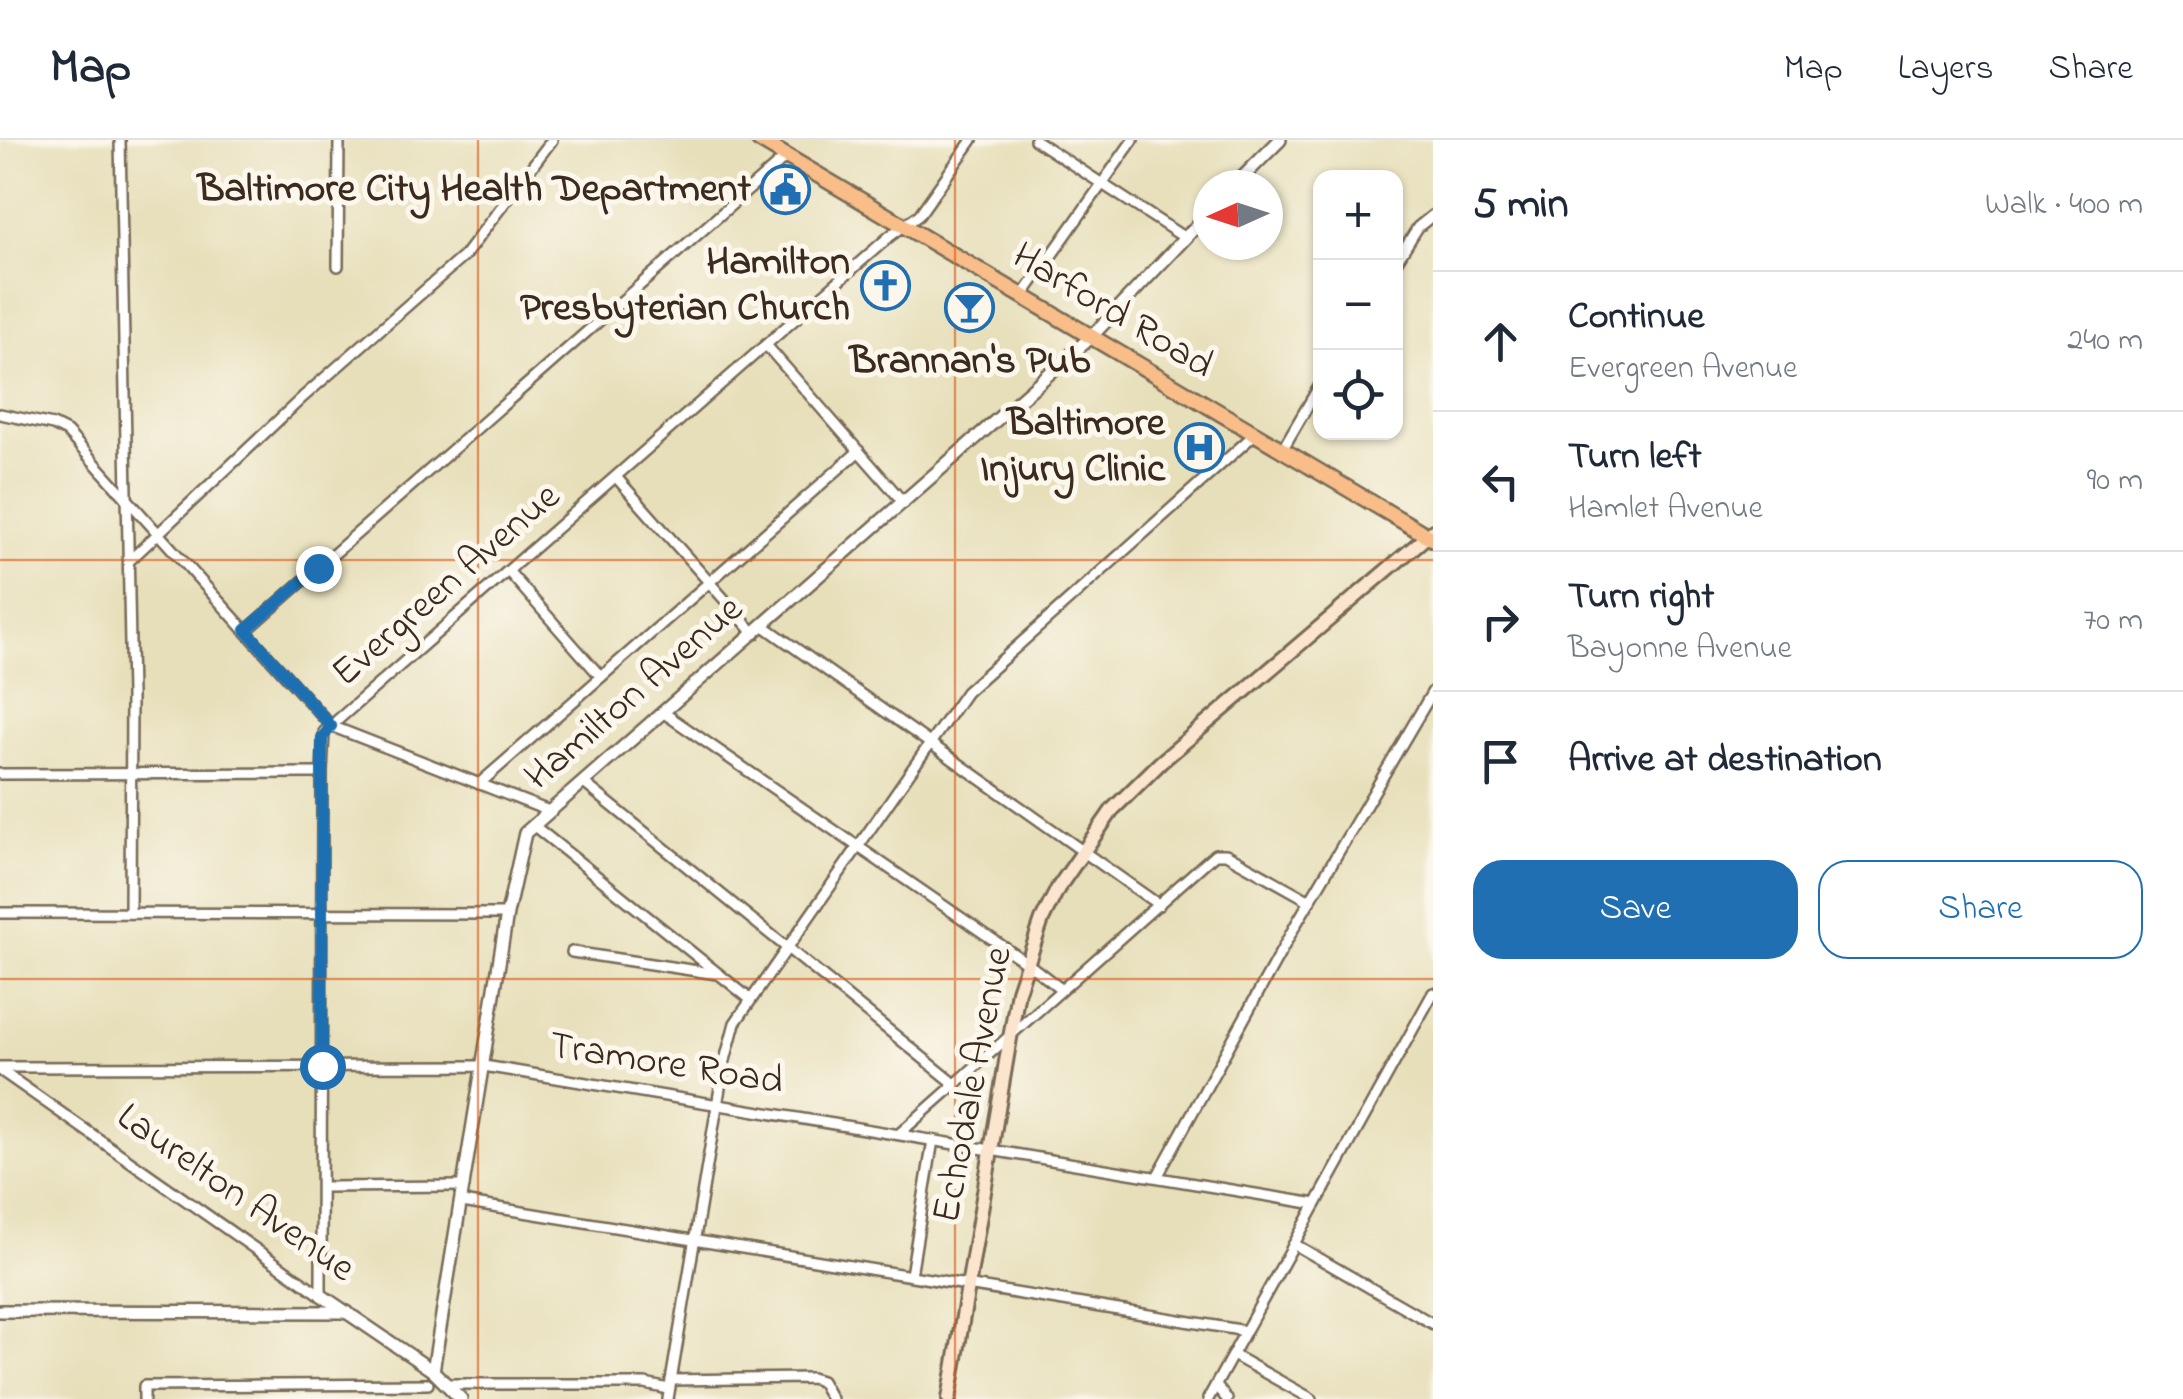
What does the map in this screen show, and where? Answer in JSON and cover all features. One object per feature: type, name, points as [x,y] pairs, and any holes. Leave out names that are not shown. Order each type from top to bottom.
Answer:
[{"type":"main road","name":"Harford Road","points":[[760,140],[1022,298],[1431,535]]},
{"type":"main road","name":"Echodale Avenue","points":[[950,1399],[1010,1035],[1026,962],[1058,888],[1113,810],[1161,762],[1431,535]]},
{"type":"street","points":[[120,140],[129,560],[130,913]]},
{"type":"street","points":[[338,266],[339,140]]},
{"type":"street","points":[[129,560],[457,262],[552,140]]},
{"type":"street","name":"Evergreen Avenue","points":[[322,1294],[322,738],[331,726],[766,345],[920,216],[972,140]]},
{"type":"street","points":[[1034,140],[1185,238]]},
{"type":"street","points":[[1022,298],[1133,140]]},
{"type":"street","points":[[1250,170],[1280,140]]},
{"type":"street","points":[[246,630],[787,156]]},
{"type":"street","points":[[1397,260],[1418,227],[1433,215]]},
{"type":"street","name":"Hamilton Avenue","points":[[428,1399],[522,840],[549,811],[1090,338],[1193,230]]},
{"type":"street","points":[[766,345],[904,503]]},
{"type":"street","points":[[1282,450],[1313,397]]},
{"type":"street","points":[[0,414],[60,427],[331,726],[549,811]]},
{"type":"street","points":[[669,1390],[729,1036],[750,999],[973,685],[1255,434]]},
{"type":"street","points":[[479,784],[859,451]]},
{"type":"street","points":[[616,477],[710,582],[760,630],[1084,849],[1159,905]]},
{"type":"street","points":[[509,572],[601,677]]},
{"type":"street","points":[[1157,1177],[1310,900],[1432,694]]},
{"type":"street","points":[[664,713],[1026,962],[1060,990]]},
{"type":"street","points":[[0,774],[322,773]]},
{"type":"street","points":[[584,782],[955,1084]]},
{"type":"street","points":[[534,825],[750,999]]},
{"type":"street","points":[[899,1134],[1221,852],[1310,900]]},
{"type":"street","points":[[0,913],[507,914]]},
{"type":"street","points":[[572,952],[717,974]]},
{"type":"street","points":[[1208,1399],[1433,993]]},
{"type":"street","name":"Tramore Road","points":[[0,1069],[484,1066],[1316,1204]]},
{"type":"street","name":"Laurelton Avenue","points":[[0,1069],[322,1294],[430,1378],[448,1384],[461,1399]]},
{"type":"street","points":[[911,1276],[934,1140]]},
{"type":"street","points":[[322,1187],[464,1186]]},
{"type":"street","points":[[462,1202],[1246,1331]]},
{"type":"street","points":[[1294,1244],[1430,1322],[1433,1310]]},
{"type":"street","points":[[0,1311],[347,1312]]},
{"type":"street","points":[[1232,1356],[1312,1399]]},
{"type":"street","points":[[144,1399],[144,1386],[430,1378]]},
{"type":"street","points":[[448,1384],[645,1384],[669,1390],[811,1378],[821,1381],[831,1399]]},
{"type":"street","points":[[1216,1386],[1227,1399]]},
{"type":"place","name":"Baltimore City Health Department","points":[[786,190]]},
{"type":"place","name":"Hamilton Presbyterian Church","points":[[885,286]]},
{"type":"place","name":"Brannan's Pub","points":[[970,307]]},
{"type":"place","name":"Baltimore Injury Clinic","points":[[1200,447]]},
{"type":"route","points":[[318,568],[246,630],[331,726],[322,738],[322,1066]]}]
